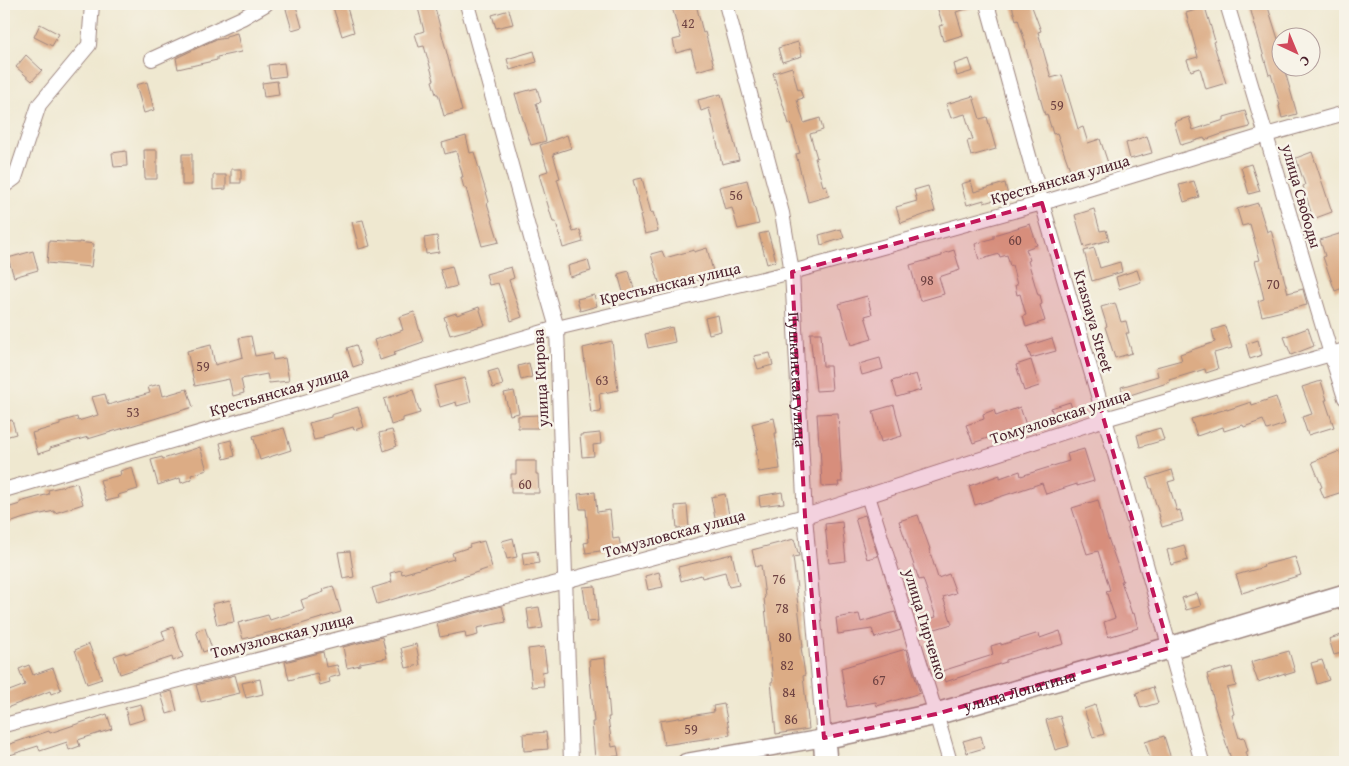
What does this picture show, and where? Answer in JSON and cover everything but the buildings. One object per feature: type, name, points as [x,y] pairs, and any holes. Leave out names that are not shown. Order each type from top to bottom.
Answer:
[{"type":"main road","name":"улица Лопатина","points":[[824,738],[936,714],[1169,648],[1345,595]]},
{"type":"main road","name":"Пушкинская улица","points":[[824,738],[826,762]]},
{"type":"street","points":[[4,186],[15,178],[39,105],[89,45],[92,4]]},
{"type":"street","points":[[152,59],[242,18],[266,4]]},
{"type":"street","name":"улица Кирова","points":[[467,4],[528,228],[558,328],[571,762]]},
{"type":"street","name":"Пушкинская улица","points":[[726,4],[782,213],[792,272],[805,516],[824,738]]},
{"type":"street","name":"Krasnaya Street","points":[[987,4],[1202,762]]},
{"type":"street","name":"улица Свободы","points":[[1227,4],[1345,398]]},
{"type":"street","name":"Крестьянская улица","points":[[4,490],[558,328],[792,272],[1042,203],[1345,113]]},
{"type":"street","name":"Томузловская улица","points":[[4,725],[565,581],[805,516],[1105,419],[1345,350]]},
{"type":"street","name":"улица Гирченко","points":[[868,496],[950,762]]},
{"type":"street","name":"улица Лопатина","points":[[686,762],[824,738]]},
{"type":"highlighted area","points":[[1042,203],[1169,648],[936,714],[824,738],[805,516],[792,272]]}]
